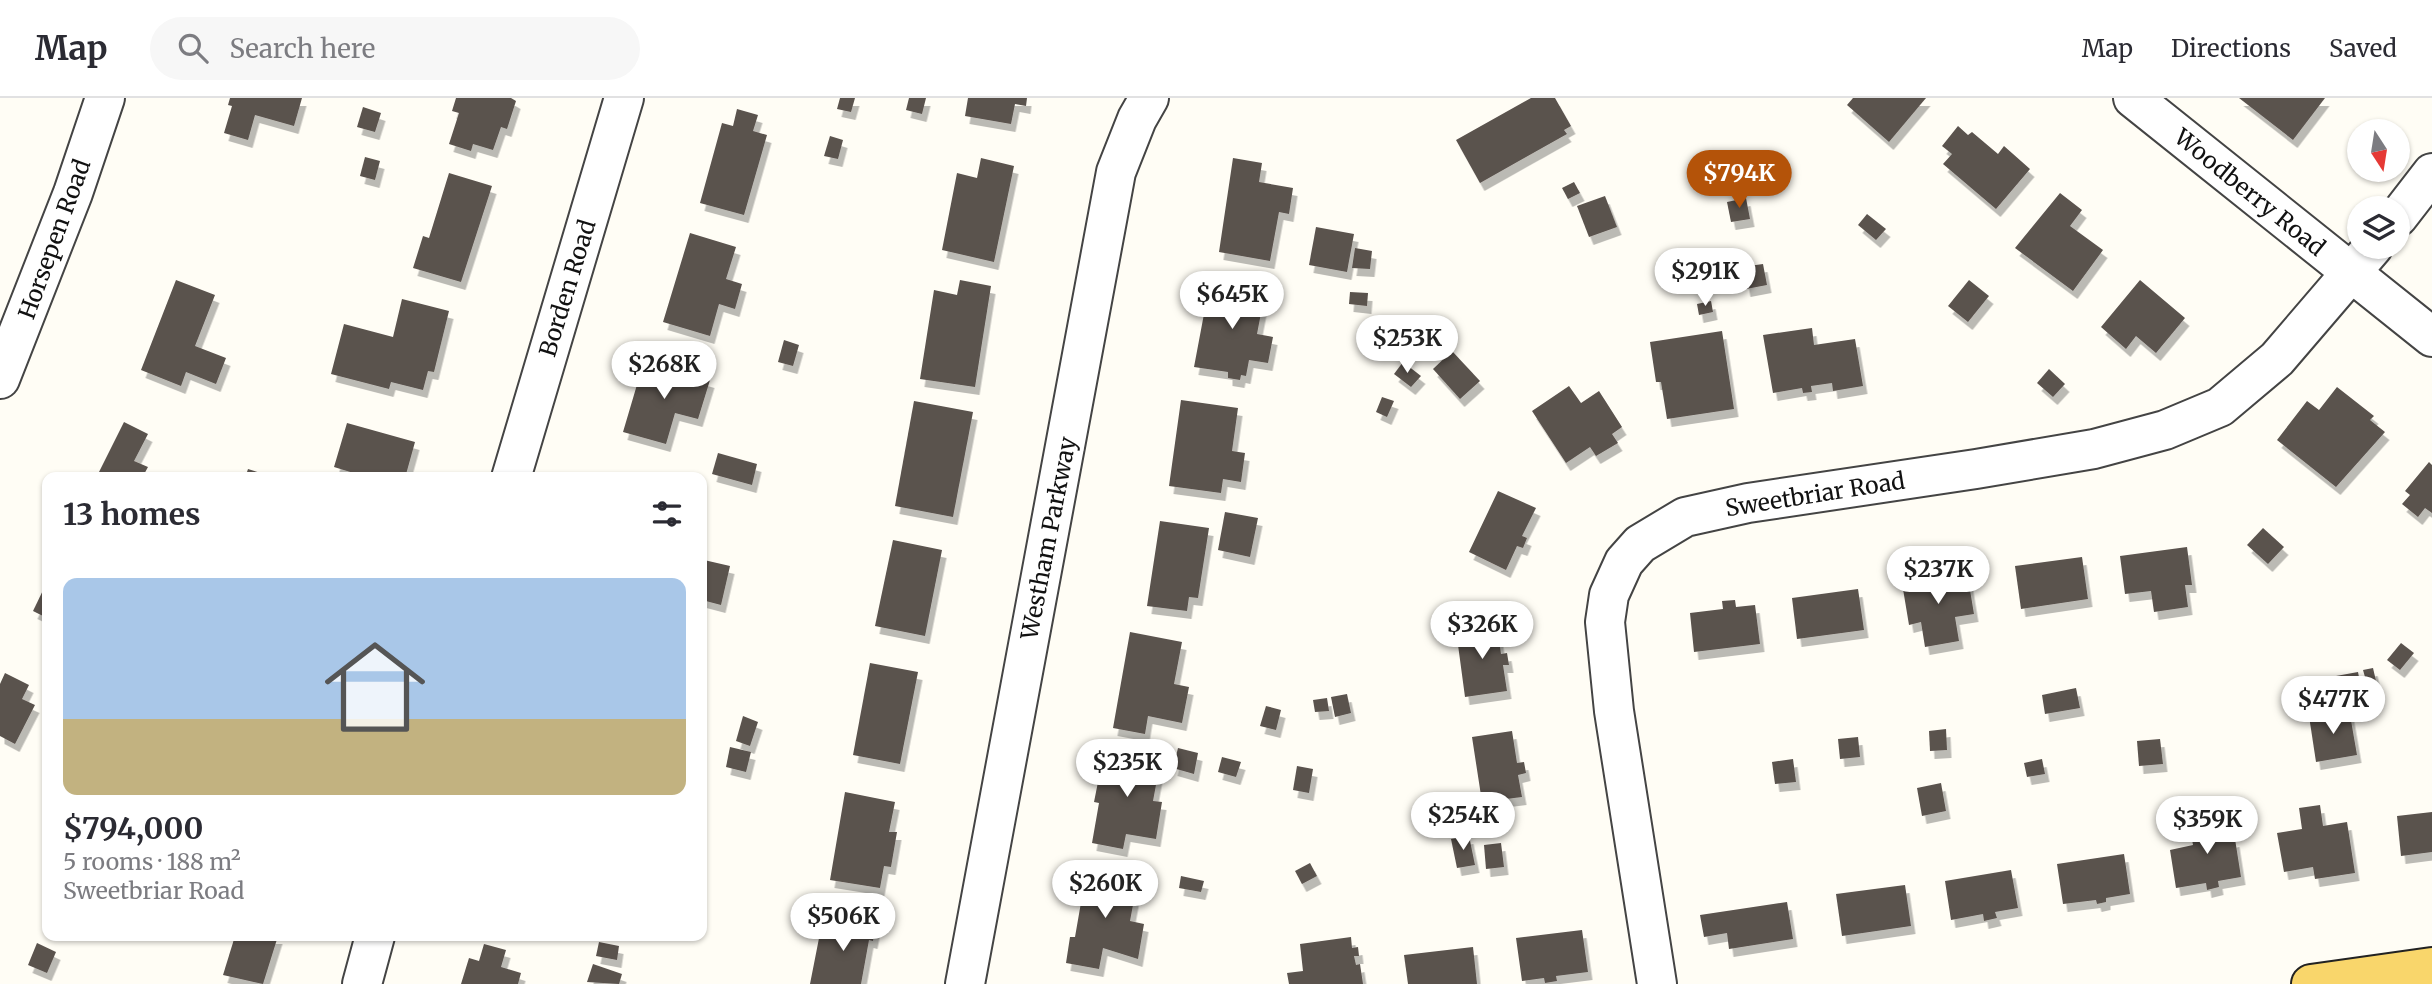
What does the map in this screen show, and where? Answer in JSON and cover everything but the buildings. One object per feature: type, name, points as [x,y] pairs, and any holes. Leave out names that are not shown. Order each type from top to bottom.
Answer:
[{"type":"main road","points":[[2311,984],[2432,967]]},
{"type":"street","name":"Horsepen Road","points":[[0,379],[73,193],[105,98]]},
{"type":"street","name":"Borden Road","points":[[513,472],[624,98]]},
{"type":"street","name":"Westham Parkway","points":[[965,984],[1116,172],[1137,119],[1149,98]]},
{"type":"street","name":"Woodberry Road","points":[[2133,98],[2362,260],[2432,337]]},
{"type":"street","points":[[2410,202],[2432,173]]},
{"type":"street","name":"Sweetbriar Road","points":[[1657,984],[1614,710],[1605,622],[1609,595],[1624,562],[1640,544],[1685,517],[1736,506],[2094,449],[2165,430],[2220,407],[2277,359],[2362,260]]},
{"type":"street","points":[[362,984],[374,941]]}]
